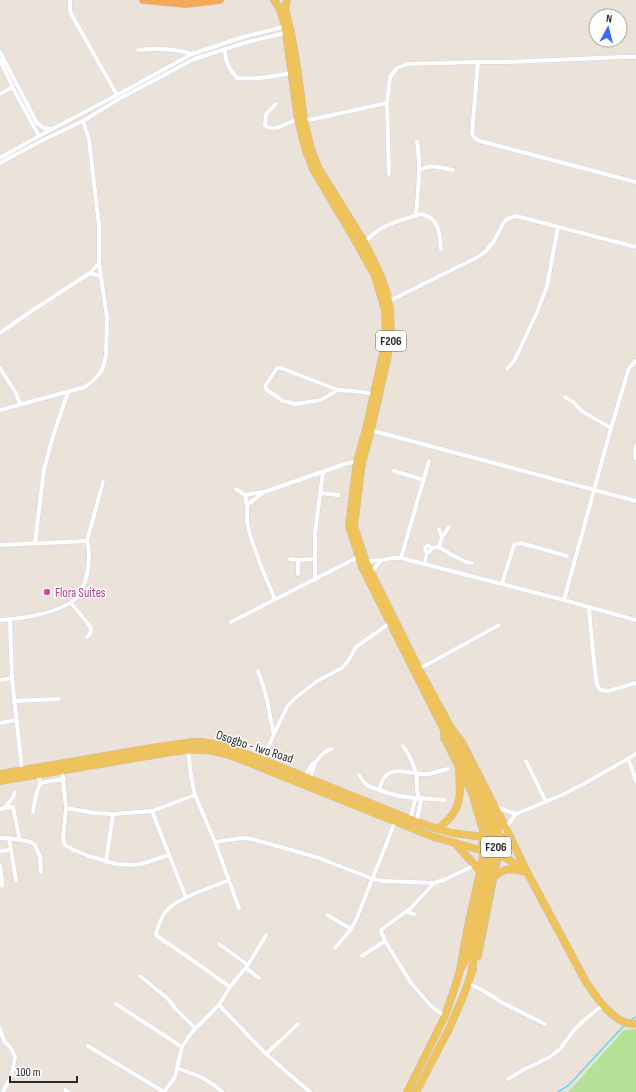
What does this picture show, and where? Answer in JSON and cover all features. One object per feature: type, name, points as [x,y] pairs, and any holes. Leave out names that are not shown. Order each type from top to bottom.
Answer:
[{"type":"highway","points":[[143,0],[186,4],[220,0]]},
{"type":"highway","points":[[164,1],[181,0]]},
{"type":"main road","name":"F206","points":[[274,0],[280,9],[288,29],[298,73],[301,120],[311,150],[318,166],[365,243],[381,276],[386,302],[386,336],[374,394],[369,430],[357,461],[349,526],[362,561],[419,669],[484,808],[490,829],[490,849],[482,891],[468,955],[460,970]]},
{"type":"main road","name":"F206","points":[[287,0],[285,9],[292,74],[306,151],[313,169],[375,276],[390,309],[391,336],[362,462],[354,526],[362,561]]},
{"type":"main road","name":"F206","points":[[368,572],[390,623],[488,803],[496,827],[496,847],[471,973]]},
{"type":"main road","points":[[411,1083],[417,1089],[450,1027],[471,973],[476,965],[495,869],[499,853],[503,845],[500,836],[496,809],[462,742],[447,729],[444,738],[472,793],[485,837]]},
{"type":"main road","name":"Osogbo - Iwo Road","points":[[0,781],[22,774],[146,749],[201,742],[220,745],[263,760],[438,829],[452,833],[485,837]]},
{"type":"main road","name":"Osogbo - Iwo Road","points":[[0,774],[63,775],[188,749],[204,749],[235,757],[434,837],[484,851]]},
{"type":"main road","points":[[438,829],[452,816],[458,802],[460,794],[459,768]]},
{"type":"main road","name":"F206","points":[[496,809],[527,872],[586,982],[603,1005],[620,1020],[630,1024]]},
{"type":"main road","points":[[407,1092],[445,1016],[460,970],[479,867],[484,851],[482,843],[485,837],[491,834],[511,838]]},
{"type":"main road","points":[[455,842],[479,867]]},
{"type":"main road","points":[[484,851],[491,855],[499,853]]},
{"type":"main road","points":[[499,853],[527,872]]},
{"type":"main road","points":[[479,867],[487,864],[495,869]]},
{"type":"main road","points":[[494,877],[505,869],[527,872]]},
{"type":"street","points":[[70,0],[70,10],[74,19],[117,95]]},
{"type":"street","points":[[0,163],[82,121],[119,99],[194,59],[288,29]]},
{"type":"street","points":[[0,158],[192,54],[243,37],[288,29]]},
{"type":"street","points":[[138,50],[164,48],[192,54]]},
{"type":"street","points":[[225,49],[225,56],[228,66],[237,78],[247,79],[292,74]]},
{"type":"street","points":[[0,52],[36,123],[44,128],[52,129]]},
{"type":"street","points":[[390,174],[387,103],[390,77],[397,68],[407,64],[636,57]]},
{"type":"street","points":[[0,60],[41,141]]},
{"type":"street","points":[[478,62],[472,133],[476,139],[636,182]]},
{"type":"street","points":[[0,94],[13,87]]},
{"type":"street","points":[[276,104],[266,114],[265,125],[270,129],[293,121],[314,119],[387,103]]},
{"type":"street","points":[[0,410],[85,387],[95,379],[102,370],[106,356],[107,318],[99,264],[98,217],[89,140],[82,121]]},
{"type":"street","points":[[416,216],[419,170],[417,141]]},
{"type":"street","points":[[419,170],[428,166],[453,170]]},
{"type":"street","points":[[365,243],[369,237],[381,229],[399,220],[421,214],[433,220],[438,226],[441,249]]},
{"type":"street","points":[[386,302],[478,257],[486,251],[494,241],[504,222],[512,217],[520,216],[636,247]]},
{"type":"street","points":[[507,369],[514,361],[519,351],[538,310],[547,286],[558,227]]},
{"type":"street","points":[[0,334],[30,312],[90,273],[99,264]]},
{"type":"street","points":[[90,273],[101,276]]},
{"type":"street","points":[[564,600],[629,368],[636,361]]},
{"type":"street","points":[[0,368],[16,393],[20,404]]},
{"type":"street","points":[[338,390],[321,400],[296,404],[283,401],[267,390],[266,386],[278,368],[338,390],[374,394]]},
{"type":"street","points":[[35,543],[44,469],[68,392]]},
{"type":"street","points":[[565,397],[573,402],[583,412],[611,428]]},
{"type":"street","points":[[369,430],[636,501]]},
{"type":"street","points":[[636,446],[634,456],[636,458]]},
{"type":"street","points":[[401,558],[429,460]]},
{"type":"street","points":[[236,489],[245,495],[264,492],[357,461]]},
{"type":"street","points":[[394,471],[424,480]]},
{"type":"street","points":[[315,580],[314,559],[323,472]]},
{"type":"street","points":[[0,620],[28,617],[46,613],[71,602],[81,592],[89,563],[87,541],[103,482]]},
{"type":"street","points":[[247,505],[264,492]]},
{"type":"street","points":[[320,493],[339,495]]},
{"type":"street","points":[[245,495],[247,505],[247,522],[251,538],[275,600]]},
{"type":"street","points":[[439,547],[442,537],[449,527]]},
{"type":"street","points":[[439,529],[442,537]]},
{"type":"street","points":[[0,545],[87,541]]},
{"type":"street","points":[[502,584],[514,545],[516,544],[521,543],[567,556]]},
{"type":"street","points":[[425,563],[429,550],[439,547],[466,562],[472,563]]},
{"type":"street","points":[[231,622],[315,580],[362,561],[382,560],[394,557],[425,563],[636,620]]},
{"type":"street","points":[[290,559],[314,559]]},
{"type":"street","points":[[298,560],[298,574]]},
{"type":"street","points":[[368,572],[374,569],[382,560]]},
{"type":"street","points":[[71,602],[92,630],[87,637]]},
{"type":"street","points":[[588,607],[598,688],[600,690],[608,691],[636,683]]},
{"type":"street","points":[[10,619],[12,678],[22,774]]},
{"type":"street","points":[[263,760],[287,707],[293,700],[318,681],[342,668],[356,647],[390,623]]},
{"type":"street","points":[[419,669],[499,625]]},
{"type":"street","points":[[258,670],[269,706],[274,734]]},
{"type":"street","points":[[0,680],[12,678]]},
{"type":"street","points":[[14,701],[59,699]]},
{"type":"street","points":[[0,723],[16,720]]},
{"type":"street","points":[[403,746],[412,761],[416,774],[418,798],[421,801],[411,828]]},
{"type":"street","points":[[188,749],[195,795],[240,908]]},
{"type":"street","points":[[308,778],[315,763],[323,752],[332,749]]},
{"type":"street","points":[[500,836],[516,814],[546,802],[588,781],[636,754]]},
{"type":"street","points":[[628,758],[636,781]]},
{"type":"street","points":[[526,761],[546,802]]},
{"type":"street","points":[[379,790],[381,782],[385,776],[391,772],[400,771],[416,774],[435,773],[448,769]]},
{"type":"street","points":[[33,812],[40,783],[38,775]]},
{"type":"street","points":[[40,783],[63,775],[66,808],[63,840],[65,845],[106,862],[116,864],[131,865],[169,855]]},
{"type":"street","points":[[359,775],[368,786],[379,790],[405,797],[445,800]]},
{"type":"street","points":[[5,808],[15,792]]},
{"type":"street","points":[[66,808],[95,813],[112,814],[152,811],[195,795]]},
{"type":"street","points":[[411,828],[414,820],[415,800],[418,798]]},
{"type":"street","points":[[0,809],[14,807],[20,840]]},
{"type":"street","points":[[496,809],[516,814]]},
{"type":"street","points":[[152,811],[186,898]]},
{"type":"street","points":[[106,862],[112,814]]},
{"type":"street","points":[[335,948],[351,929],[356,920],[395,822]]},
{"type":"street","points":[[0,837],[31,842],[35,845],[40,857],[41,872]]},
{"type":"street","points":[[9,838],[16,880]]},
{"type":"street","points":[[215,842],[242,838],[252,839],[316,857],[373,879],[384,881],[434,883],[479,867]]},
{"type":"street","points":[[0,852],[10,850]]},
{"type":"street","points":[[0,865],[2,886]]},
{"type":"street","points":[[229,880],[186,898],[167,910],[156,932],[157,936],[230,987]]},
{"type":"street","points":[[434,883],[409,910],[382,929],[381,932],[411,983],[432,1007],[445,1016]]},
{"type":"street","points":[[327,915],[351,929]]},
{"type":"street","points":[[88,1046],[164,1092],[175,1077],[182,1047],[195,1028],[219,1005],[230,987],[247,967],[266,935]]},
{"type":"street","points":[[362,956],[385,941]]},
{"type":"street","points":[[219,944],[258,978]]},
{"type":"street","points":[[140,976],[166,998],[195,1028]]},
{"type":"street","points":[[468,983],[500,1002],[545,1024]]},
{"type":"street","points":[[116,1004],[182,1047]]},
{"type":"street","points":[[219,1005],[266,1054],[310,1092]]},
{"type":"street","points":[[508,1079],[550,1057],[560,1048],[574,1030],[588,1016],[603,1005]]},
{"type":"street","points":[[266,1054],[298,1024]]},
{"type":"street","points":[[0,1029],[4,1040],[11,1048],[15,1057],[12,1074],[3,1092]]},
{"type":"street","points":[[177,1068],[201,1077],[222,1092]]},
{"type":"street","points":[[301,1092],[305,1088]]},
{"type":"green space","points":[[636,1029],[636,1092],[568,1092],[624,1030]]},
{"type":"waterway","points":[[631,1020],[636,1017]]},
{"type":"waterway","points":[[558,1092],[569,1085],[625,1025]]},
{"type":"place","name":"Flora Suites","points":[[47,592]]}]
